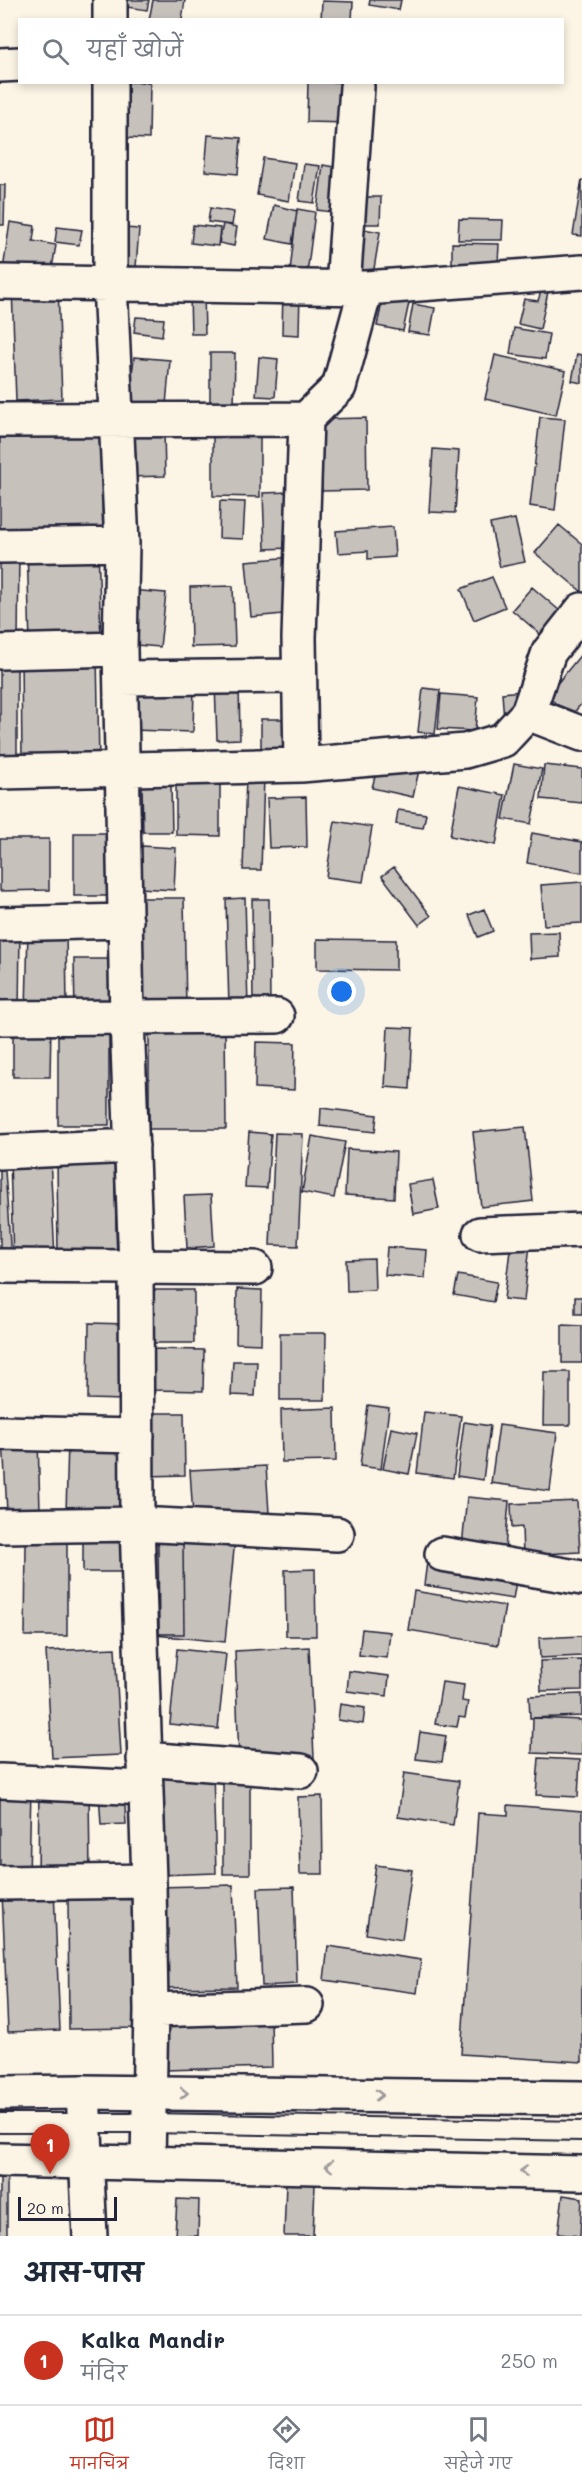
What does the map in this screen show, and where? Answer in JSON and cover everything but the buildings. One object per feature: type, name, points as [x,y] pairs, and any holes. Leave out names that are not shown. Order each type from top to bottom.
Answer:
[{"type":"street","points":[[110,0],[110,18]]},
{"type":"street","points":[[0,65],[18,64]]},
{"type":"street","points":[[110,84],[110,284],[122,544],[121,663],[128,1018],[136,1267],[137,1524],[149,1881],[151,2010],[148,2162]]},
{"type":"street","points":[[0,420],[306,419],[339,387],[355,288],[357,87]]},
{"type":"street","points":[[0,282],[355,288],[582,272]]},
{"type":"street","points":[[301,765],[299,676],[306,419]]},
{"type":"street","points":[[0,546],[122,544]]},
{"type":"street","points":[[0,772],[301,765],[465,751],[503,740],[528,713],[549,652],[582,610]]},
{"type":"street","points":[[0,652],[299,676]]},
{"type":"street","points":[[528,713],[579,729]]},
{"type":"street","points":[[0,924],[126,921]]},
{"type":"street","points":[[0,1018],[277,1016]]},
{"type":"street","points":[[0,1152],[132,1146]]},
{"type":"street","points":[[480,1234],[582,1230]]},
{"type":"street","points":[[0,1266],[255,1268]]},
{"type":"street","points":[[0,1433],[137,1436]]},
{"type":"street","points":[[0,1526],[137,1524],[337,1534]]},
{"type":"street","points":[[442,1554],[582,1578]]},
{"type":"street","points":[[0,1781],[145,1773],[301,1771]]},
{"type":"street","points":[[0,1883],[149,1881]]},
{"type":"street","points":[[151,2010],[307,2005]]},
{"type":"street","points":[[0,2093],[83,2107],[148,2108],[582,2098]]},
{"type":"street","points":[[83,2107],[90,2236]]},
{"type":"street","points":[[0,2160],[582,2173]]},
{"type":"lane","points":[[0,2123],[83,2107]]},
{"type":"lane","points":[[148,2108],[582,2131]]},
{"type":"place","name":"Kalka Mandir","points":[[50,2174]]}]
